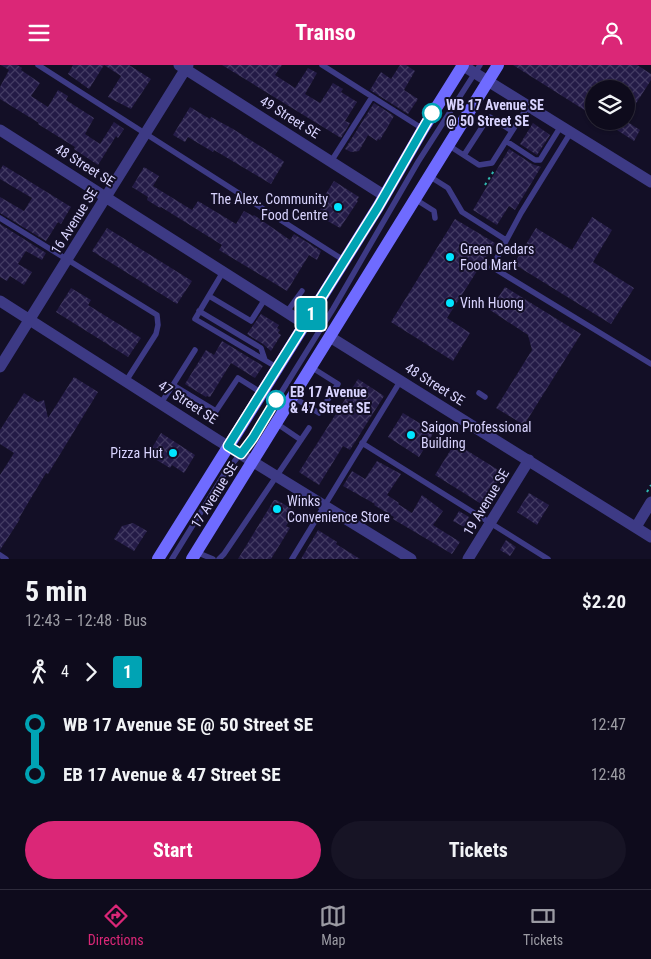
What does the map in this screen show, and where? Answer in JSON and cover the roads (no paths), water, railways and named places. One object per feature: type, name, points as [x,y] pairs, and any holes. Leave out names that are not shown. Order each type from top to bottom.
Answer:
[{"type":"main road","name":"17 Avenue SE","points":[[158,559],[385,196],[422,129],[462,65]]},
{"type":"main road","name":"17 Avenue SE","points":[[194,555],[498,65]]},
{"type":"street","points":[[462,65],[478,69],[488,81],[651,182]]},
{"type":"street","name":"16 Avenue SE","points":[[0,367],[146,133],[184,66]]},
{"type":"street","name":"49 Street SE","points":[[184,66],[385,196]]},
{"type":"street","name":"48 Street SE","points":[[0,130],[107,196],[305,324]]},
{"type":"street","name":"47 Street SE","points":[[0,301],[228,446],[411,559]]},
{"type":"street","name":"48 Street SE","points":[[330,337],[651,537]]},
{"type":"street","name":"19 Avenue SE","points":[[468,559],[528,460]]},
{"type":"street","points":[[636,527],[651,502]]},
{"type":"lane","points":[[38,65],[345,261]]},
{"type":"lane","points":[[322,65],[422,129]]},
{"type":"lane","points":[[172,559],[225,473],[253,438],[334,309],[418,162],[478,69]]},
{"type":"lane","points":[[332,160],[372,97]]},
{"type":"lane","points":[[448,145],[479,165],[492,163],[528,105]]},
{"type":"lane","points":[[464,155],[490,117],[512,131]]},
{"type":"lane","points":[[506,141],[535,160],[540,160],[566,129]]},
{"type":"lane","points":[[566,129],[492,267],[651,363]]},
{"type":"lane","points":[[429,176],[448,188],[462,211],[506,240]]},
{"type":"lane","points":[[415,198],[434,211],[436,218]]},
{"type":"lane","points":[[0,218],[157,315],[158,325],[156,334],[126,381]]},
{"type":"lane","points":[[223,272],[194,319],[278,368]]},
{"type":"lane","points":[[286,313],[302,291]]},
{"type":"lane","points":[[208,296],[251,321],[265,299]]},
{"type":"lane","points":[[161,403],[195,349]]},
{"type":"lane","points":[[293,397],[319,413],[338,384],[311,367]]},
{"type":"lane","points":[[173,385],[216,411],[238,378],[262,393]]},
{"type":"lane","points":[[292,559],[401,380]]},
{"type":"lane","points":[[479,393],[485,397]]},
{"type":"lane","points":[[276,423],[301,440]]},
{"type":"lane","points":[[219,559],[309,428]]},
{"type":"lane","points":[[362,443],[548,559]]},
{"type":"lane","points":[[0,555],[6,559]]},
{"type":"lane","points":[[194,555],[213,559]]},
{"type":"place","name":"WB 17 Avenue SE @ 50 Street SE","points":[[432,113]]},
{"type":"place","name":"The Alex. Community Food Centre","points":[[338,207]]},
{"type":"place","name":"Green Cedars Food Mart","points":[[450,257]]},
{"type":"place","name":"Vinh Huong","points":[[450,303]]},
{"type":"place","name":"EB 17 Avenue & 47 Street SE","points":[[276,400]]},
{"type":"place","name":"Saigon Professional Building","points":[[411,435]]},
{"type":"place","name":"Pizza Hut","points":[[173,453]]},
{"type":"place","name":"Winks Convenience Store","points":[[277,509]]}]
